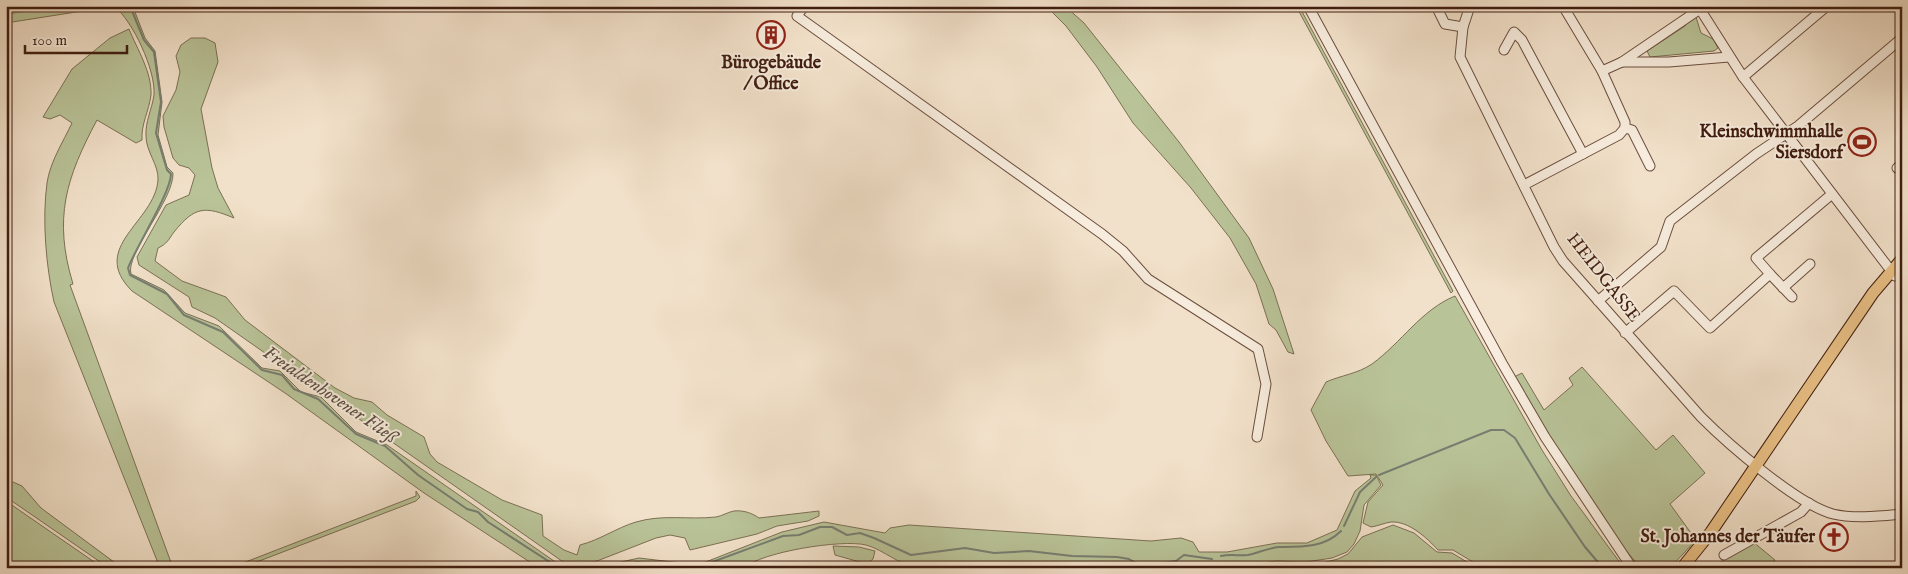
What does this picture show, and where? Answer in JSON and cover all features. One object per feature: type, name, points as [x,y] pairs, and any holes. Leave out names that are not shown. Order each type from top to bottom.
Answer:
[{"type":"main road","points":[[1678,568],[1711,532],[1896,272],[1902,259]]},
{"type":"main road","points":[[1682,568],[1690,556]]},
{"type":"street","points":[[804,6],[797,16],[1102,234],[1123,251],[1148,279],[1258,349],[1266,384],[1257,437]]},
{"type":"street","points":[[1308,6],[1545,437],[1630,564],[1636,568]]},
{"type":"street","points":[[1436,6],[1445,24],[1463,28]]},
{"type":"street","name":"HEIDGASSE","points":[[1470,6],[1463,28],[1460,58],[1554,247],[1625,333],[1718,434],[1808,503],[1836,515],[1902,514]]},
{"type":"street","points":[[1524,185],[1619,135],[1625,128],[1625,122],[1602,71],[1562,6]]},
{"type":"street","points":[[1743,77],[1827,6]]},
{"type":"street","points":[[1602,71],[1622,62],[1700,7],[1729,58],[1743,77],[1832,194],[1896,272]]},
{"type":"street","points":[[1504,50],[1514,32],[1522,40],[1583,154]]},
{"type":"street","points":[[1598,301],[1661,247],[1670,221],[1786,134],[1902,38]]},
{"type":"street","points":[[1622,62],[1669,62],[1729,58]]},
{"type":"street","points":[[1625,128],[1632,130],[1650,166]]},
{"type":"street","points":[[1792,297],[1754,255],[1832,194]]},
{"type":"street","points":[[1784,288],[1810,264]]},
{"type":"street","points":[[1625,333],[1674,291],[1710,328],[1770,274]]},
{"type":"street","points":[[1724,555],[1801,512],[1808,503]]},
{"type":"green space","points":[[65,6],[108,7],[6,23],[6,14]]},
{"type":"green space","points":[[114,6],[133,7],[145,38],[155,51],[162,102],[158,135],[167,167],[173,173],[171,184],[159,212],[135,254],[131,265],[131,274],[164,290],[185,313],[219,326],[262,368],[280,371],[301,392],[321,397],[356,432],[387,445],[564,568],[539,568],[424,493],[285,393],[132,291],[120,275],[117,261],[120,248],[127,235],[154,195],[158,180],[157,169],[148,148],[146,136],[154,95],[154,85],[147,60],[136,34]]},
{"type":"green space","points":[[1056,6],[1065,6],[1084,23],[1179,142],[1249,238],[1273,289],[1294,354],[1288,352],[1276,330],[1269,324],[1256,284],[1230,238],[1191,188],[1133,123],[1097,67],[1066,26],[1052,12]]},
{"type":"green space","points":[[1296,6],[1299,6],[1453,291],[1451,293]]},
{"type":"green space","points":[[1696,17],[1701,33],[1713,39],[1718,48],[1714,51],[1650,57],[1647,51],[1685,26],[1689,19]]},
{"type":"green space","points":[[129,29],[147,69],[151,86],[142,140],[136,143],[97,120],[77,161],[71,180],[66,199],[64,239],[73,284],[70,285],[173,568],[160,568],[54,302],[46,243],[45,212],[47,183],[54,160],[72,123],[60,115],[50,119],[43,117],[72,69],[110,38]]},
{"type":"green space","points":[[191,38],[205,38],[215,43],[218,62],[201,109],[212,168],[218,188],[234,218],[208,210],[195,213],[181,223],[166,243],[158,248],[155,261],[182,281],[226,297],[245,320],[335,388],[354,398],[372,402],[387,415],[424,437],[430,454],[437,462],[502,500],[542,515],[543,536],[564,550],[577,555],[580,545],[636,522],[656,518],[716,517],[737,511],[747,512],[759,518],[819,511],[819,516],[808,521],[777,526],[757,534],[690,550],[685,538],[670,535],[656,538],[579,568],[569,566],[215,318],[192,307],[189,297],[139,265],[137,257],[166,205],[189,195],[195,175],[189,168],[179,165],[173,158],[164,127],[163,116],[176,90],[180,72],[176,56],[181,45]]},
{"type":"green space","points":[[1455,296],[1542,450],[1571,496],[1624,568],[1483,568],[1453,550],[1438,550],[1423,536],[1404,524],[1391,522],[1371,527],[1363,523],[1368,502],[1383,485],[1376,474],[1348,476],[1326,441],[1311,410],[1326,382],[1361,370],[1372,364],[1432,309]]},
{"type":"green space","points":[[1582,367],[1656,450],[1673,435],[1705,473],[1670,504],[1696,540],[1670,568],[1641,568],[1622,546],[1573,476],[1514,377],[1522,373],[1544,410],[1573,385],[1569,378]]},
{"type":"green space","points":[[1370,475],[1376,475],[1381,485],[1364,505],[1360,531],[1354,544],[1347,552],[1332,558],[1306,562],[1276,561],[1233,568],[1010,568],[987,564],[919,566],[898,561],[866,545],[839,544],[821,545],[784,552],[753,562],[744,568],[594,568],[639,558],[698,565],[782,532],[824,522],[885,533],[890,528],[909,525],[1151,541],[1181,538],[1193,542],[1199,552],[1227,552],[1277,543],[1307,543],[1337,530],[1355,491],[1371,478]]},
{"type":"green space","points":[[6,479],[22,486],[41,508],[122,568],[109,568],[6,497]]},
{"type":"green space","points":[[416,491],[420,497],[416,501],[241,568],[230,568],[416,496]]},
{"type":"green space","points":[[6,501],[103,568],[6,568]]},
{"type":"green space","points":[[1393,525],[1414,533],[1437,552],[1452,553],[1477,568],[1248,568],[1278,563],[1314,565],[1338,559],[1348,554],[1362,537]]},
{"type":"green space","points":[[1752,541],[1775,560],[1770,568],[1712,568]]},
{"type":"green space","points":[[833,546],[859,547],[875,551],[873,559],[867,564],[835,555]]},
{"type":"waterway","name":"Freialdenhovener Fließ","points":[[130,6],[144,40],[154,52],[161,102],[156,133],[167,170],[171,174],[165,193],[128,268],[130,275],[167,294],[184,315],[223,332],[262,370],[282,375],[294,389],[318,399],[356,434],[385,446],[418,475],[467,509],[478,512],[488,522],[559,568]]},
{"type":"waterway","points":[[1379,475],[1491,430],[1504,430],[1515,438],[1549,494],[1585,547],[1603,568]]},
{"type":"waterway","points":[[1344,526],[1360,492],[1376,477]]},
{"type":"waterway","points":[[696,568],[783,536],[799,535],[820,527],[832,527],[847,535],[860,533],[911,555],[965,548],[994,553],[1029,551],[1072,556],[1117,557],[1129,559],[1141,566],[1176,561],[1184,555],[1212,559]]},
{"type":"waterway","points":[[1221,556],[1248,555],[1271,548],[1320,544],[1341,531]]},
{"type":"waterway","name":"Freialdenhovener Fließ","points":[[618,568],[637,562],[671,568]]},
{"type":"place","name":"Bürogebäude / Office","points":[[771,35]]},
{"type":"place","name":"Kleinschwimmhalle Siersdorf","points":[[1862,142]]},
{"type":"place","name":"St. Johannes der Täufer","points":[[1834,537]]}]
